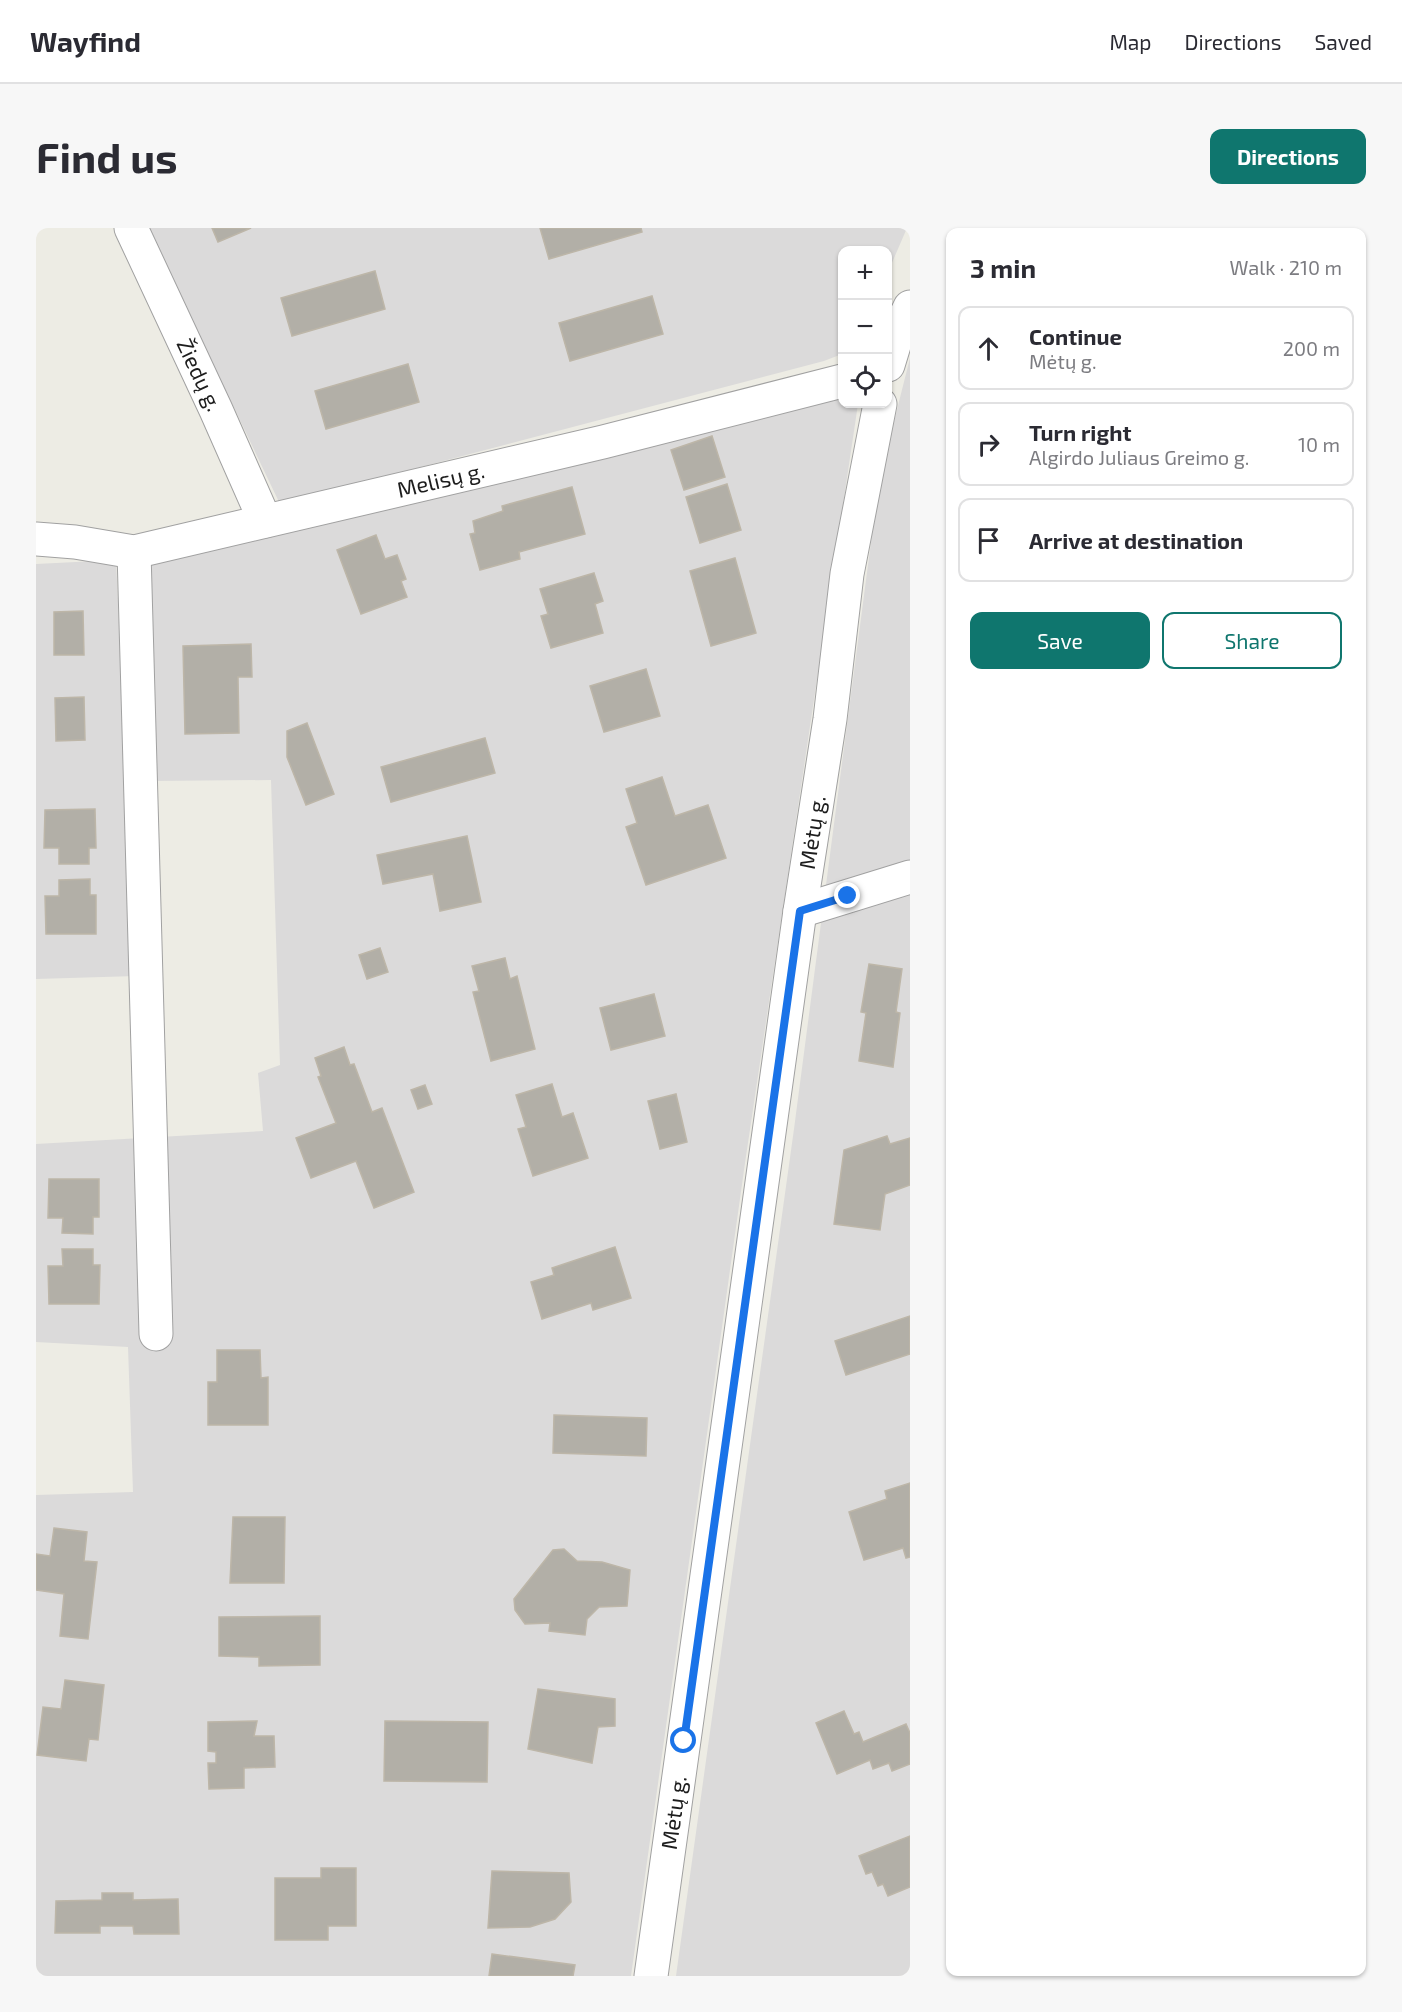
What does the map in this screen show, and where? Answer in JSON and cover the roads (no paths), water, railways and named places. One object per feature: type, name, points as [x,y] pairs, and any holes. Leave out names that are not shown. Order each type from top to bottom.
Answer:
[{"type":"street","name":"Žiedų g.","points":[[131,228],[216,410],[265,522]]},
{"type":"street","points":[[891,354],[898,332],[910,307]]},
{"type":"street","name":"Melisų g.","points":[[36,539],[75,542],[134,552],[603,442],[838,382]]},
{"type":"street","name":"Mėtų g.","points":[[651,1976],[800,911],[830,719],[847,574],[879,408]]},
{"type":"street","points":[[134,552],[156,1334]]},
{"type":"street","points":[[800,911],[910,877]]}]
